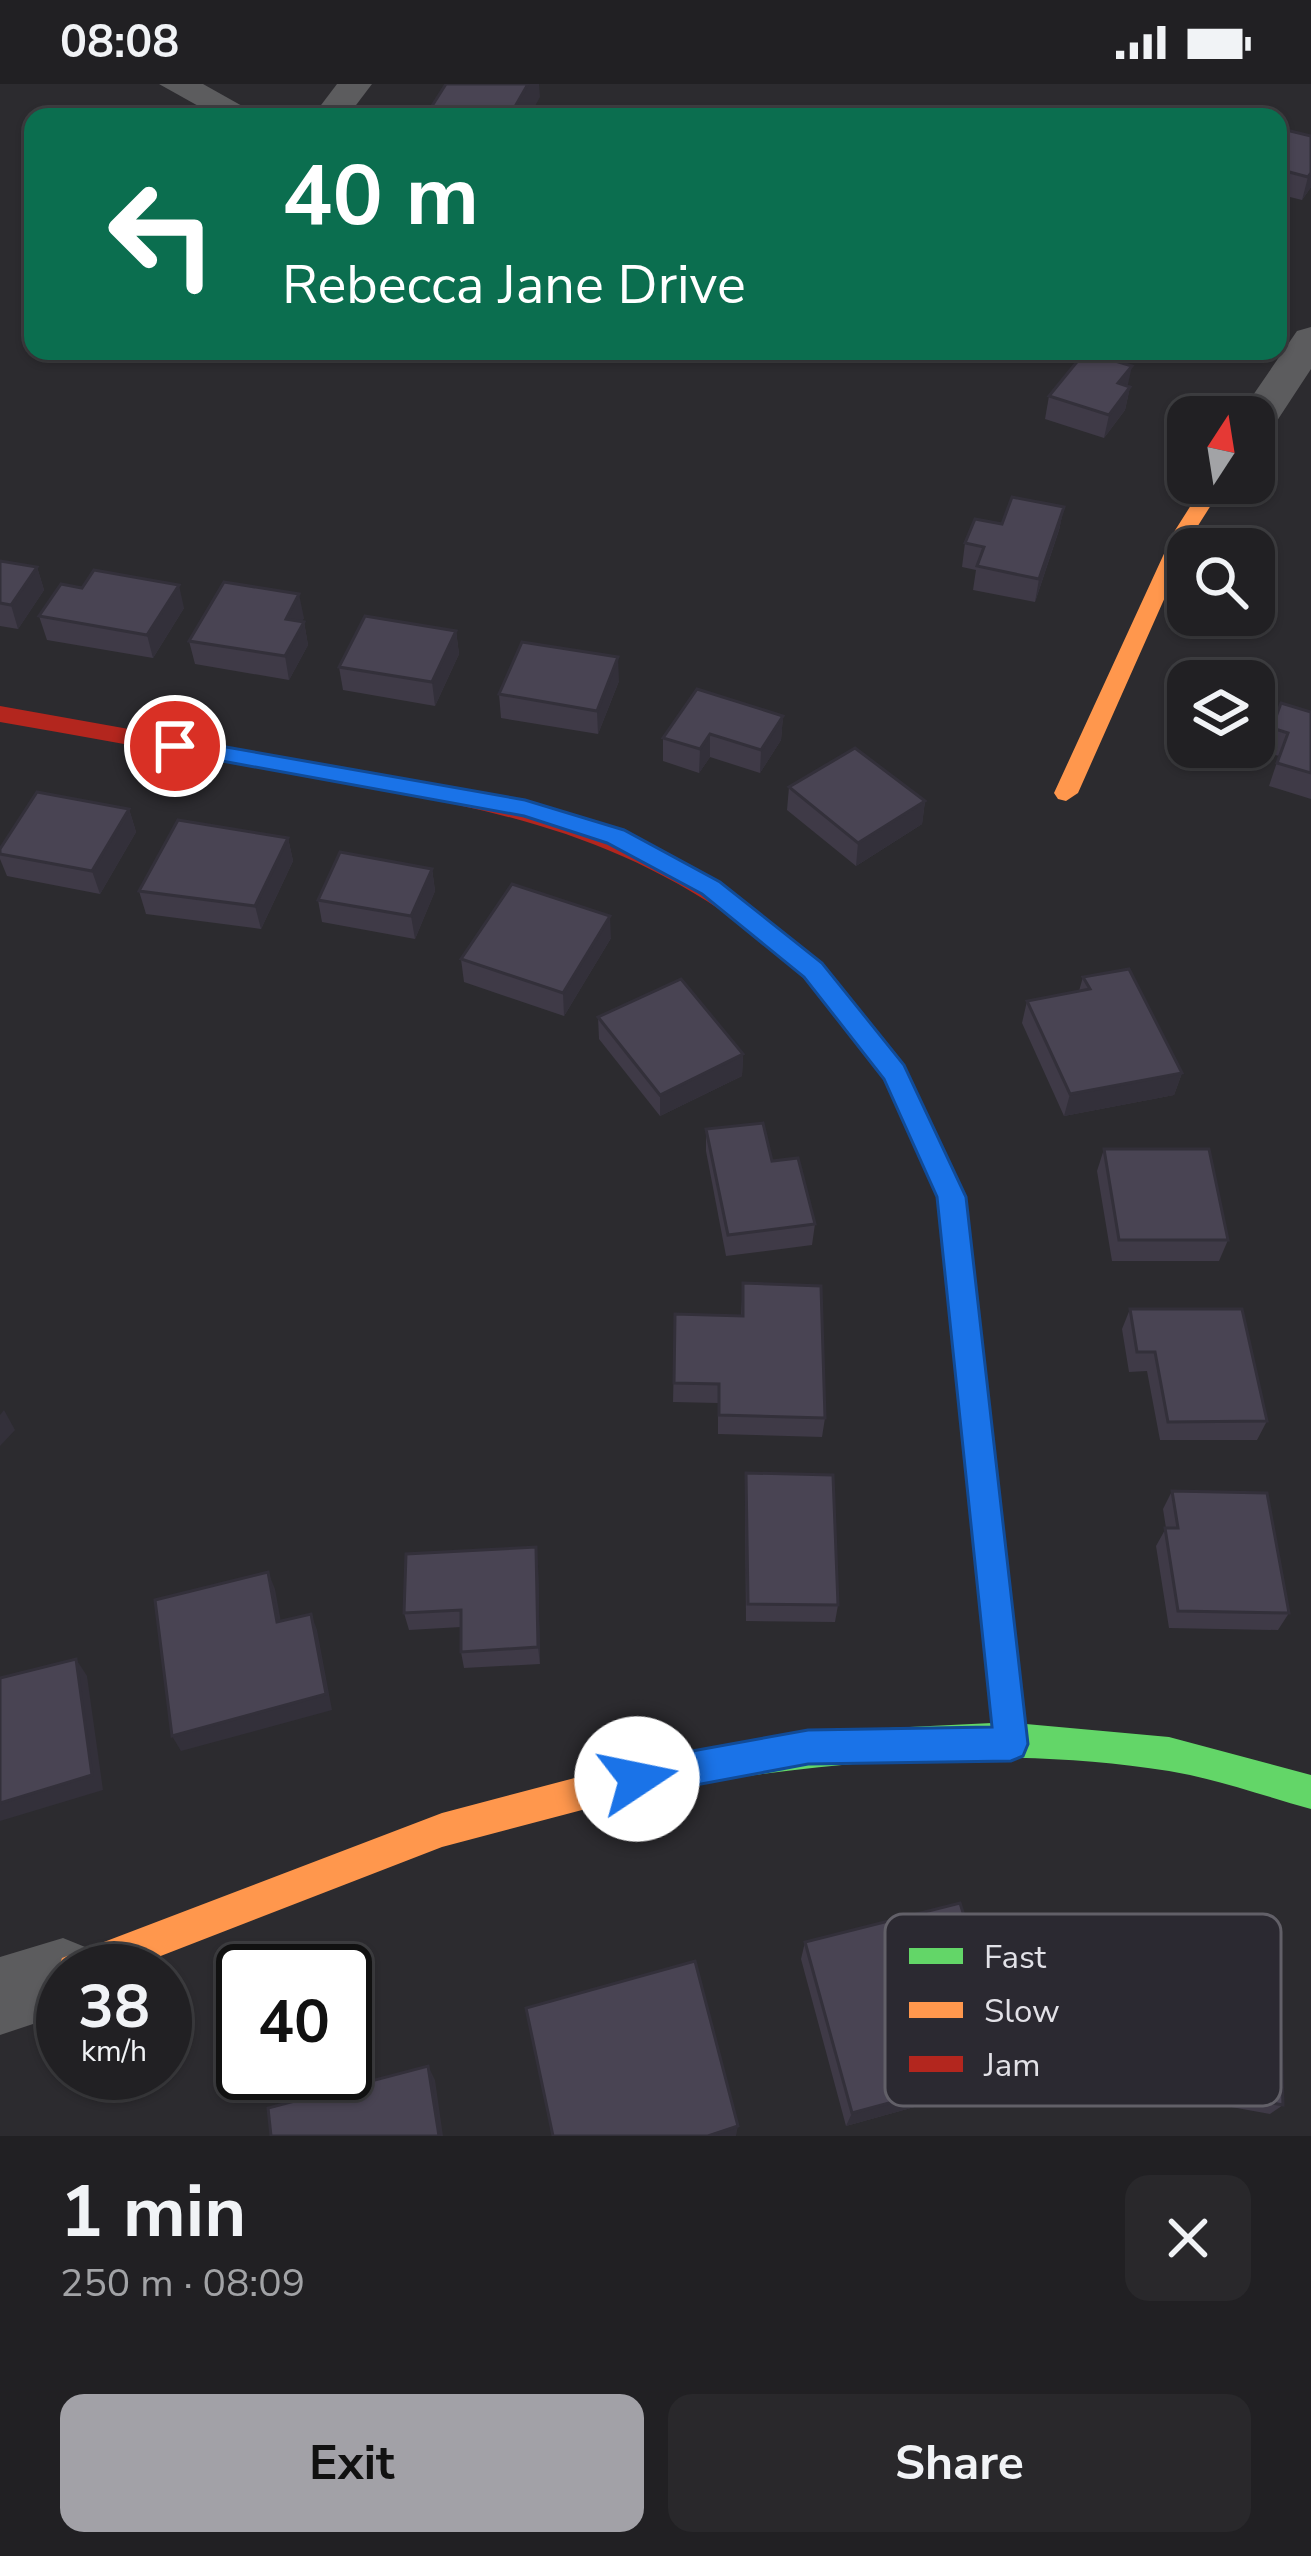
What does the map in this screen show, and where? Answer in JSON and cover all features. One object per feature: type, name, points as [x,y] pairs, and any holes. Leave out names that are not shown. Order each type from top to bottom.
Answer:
[{"type":"street","points":[[176,84],[226,108]]},
{"type":"street","points":[[335,108],[355,84]]},
{"type":"street","points":[[1273,396],[1311,339]]},
{"type":"street","points":[[1066,793],[1184,532],[1202,504]]},
{"type":"street","points":[[0,714],[525,808],[593,829],[711,888],[813,970],[895,1073],[952,1197],[1011,1744]]},
{"type":"street","points":[[147,1944],[440,1834],[561,1795],[808,1747],[1011,1744],[1156,1751],[1311,1792]]},
{"type":"street","points":[[0,1996],[36,1985]]},
{"type":"building","points":[[446,84],[528,84],[514,108],[431,108]]},
{"type":"building","points":[[1287,130],[1311,136],[1308,177],[1287,171]]},
{"type":"building","points":[[1078,360],[1112,360],[1132,366],[1118,383],[1130,387],[1109,415],[1049,396]]},
{"type":"building","points":[[1012,497],[1064,507],[1039,579],[977,566],[984,547],[965,543],[975,519],[1002,524]]},
{"type":"building","points":[[0,561],[37,567],[11,605],[0,603]]},
{"type":"building","points":[[94,570],[179,585],[147,635],[39,616],[61,584],[82,588]]},
{"type":"building","points":[[224,582],[299,594],[286,619],[304,622],[285,656],[189,641]]},
{"type":"building","points":[[365,616],[456,631],[432,682],[339,667]]},
{"type":"building","points":[[522,642],[618,657],[597,711],[499,694]]},
{"type":"building","points":[[697,689],[783,716],[761,750],[710,734],[700,749],[663,738]]},
{"type":"building","points":[[1281,703],[1311,712],[1311,773],[1277,763],[1288,733],[1275,729]]},
{"type":"building","points":[[855,748],[925,801],[858,843],[789,787]]},
{"type":"building","points":[[37,792],[129,809],[92,871],[0,854]]},
{"type":"building","points":[[178,820],[288,838],[255,906],[139,891]]},
{"type":"building","points":[[340,852],[432,869],[411,916],[318,900]]},
{"type":"building","points":[[512,884],[610,916],[563,993],[461,959]]},
{"type":"building","points":[[1129,969],[1182,1073],[1070,1094],[1027,1001],[1090,989],[1083,977]]},
{"type":"building","points":[[681,979],[743,1054],[660,1095],[598,1017]]},
{"type":"building","points":[[763,1123],[772,1161],[798,1158],[815,1224],[728,1235],[706,1129]]},
{"type":"building","points":[[1104,1149],[1209,1149],[1228,1240],[1119,1240]]},
{"type":"building","points":[[743,1283],[821,1286],[825,1418],[719,1415],[719,1384],[674,1383],[675,1314],[743,1316]]},
{"type":"building","points":[[1130,1309],[1242,1309],[1267,1421],[1168,1422],[1155,1352],[1137,1352]]},
{"type":"building","points":[[746,1473],[833,1475],[838,1605],[748,1604]]},
{"type":"building","points":[[1172,1491],[1267,1493],[1289,1613],[1178,1611],[1165,1528],[1178,1528]]},
{"type":"building","points":[[536,1547],[538,1647],[461,1652],[461,1610],[404,1613],[406,1554]]},
{"type":"building","points":[[268,1572],[277,1622],[311,1614],[326,1694],[172,1736],[155,1600]]},
{"type":"building","points":[[76,1659],[92,1775],[0,1803],[0,1678]]},
{"type":"building","points":[[960,1903],[963,1914],[916,1914]]},
{"type":"building","points":[[885,1922],[885,2104],[852,2113],[805,1942]]},
{"type":"building","points":[[695,1961],[738,2126],[708,2136],[553,2136],[526,2008]]},
{"type":"building","points":[[428,2066],[439,2136],[271,2136],[268,2108],[298,2100],[372,2100],[372,2081]]},
{"type":"traffic: fast","points":[[975,1408],[1011,1744]]},
{"type":"traffic: fast","points":[[658,1773],[848,1746],[1042,1741],[1187,1757],[1311,1792]]},
{"type":"traffic: slow","points":[[1066,793],[1184,532],[1202,504]]},
{"type":"traffic: slow","points":[[744,914],[813,970],[895,1073],[952,1197],[975,1408]]},
{"type":"traffic: slow","points":[[145,1944],[442,1830],[658,1773]]},
{"type":"traffic: jam","points":[[0,714],[545,816],[648,854],[744,914]]},
{"type":"route","points":[[175,746],[525,808],[615,836],[711,888],[813,970],[895,1073],[952,1197],[1011,1744],[808,1747],[637,1779]]}]
